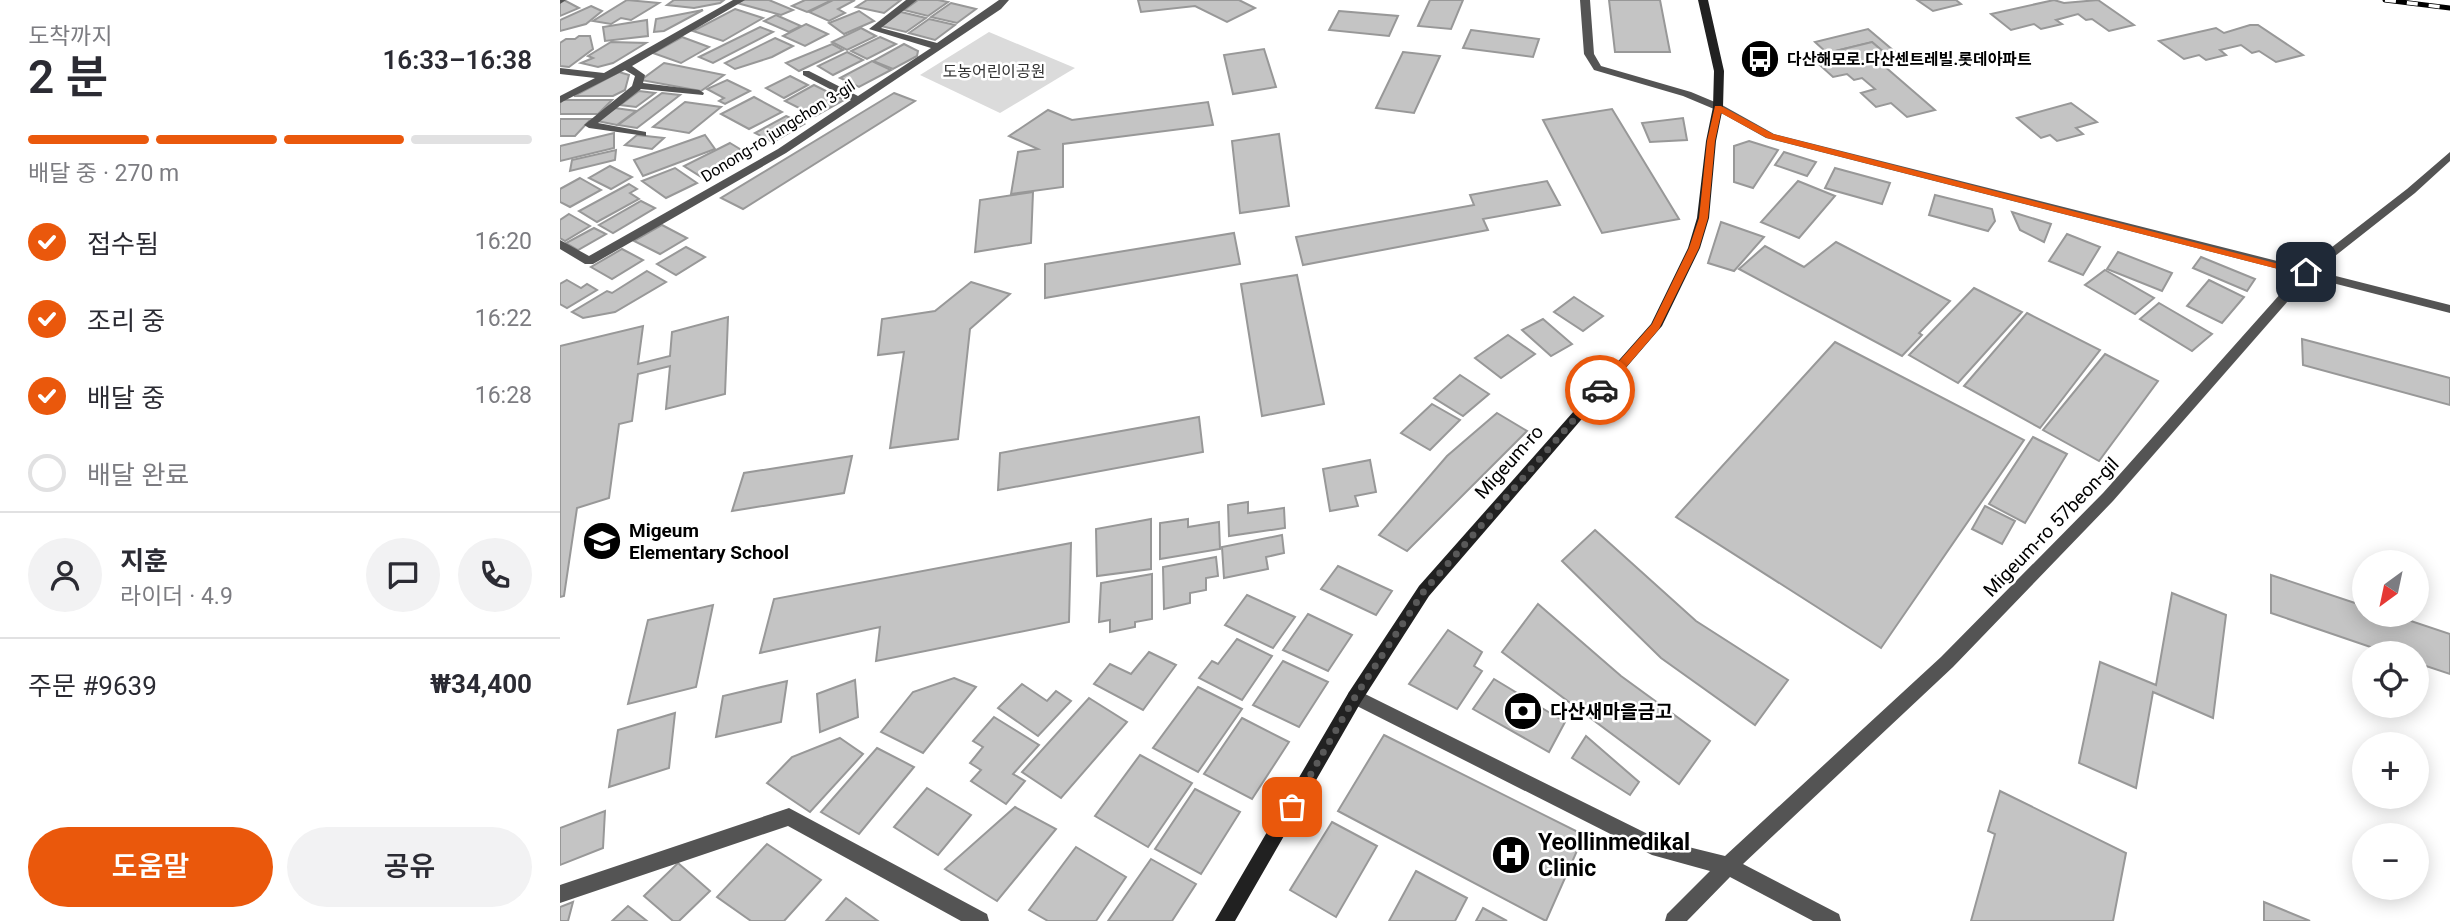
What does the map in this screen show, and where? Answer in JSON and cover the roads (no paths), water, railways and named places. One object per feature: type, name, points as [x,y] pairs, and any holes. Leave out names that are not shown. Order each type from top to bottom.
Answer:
[{"type":"street","points":[[560,100],[740,0]]},
{"type":"street","points":[[912,0],[874,29],[939,47]]},
{"type":"street","name":"Donong-ro jungchon 3-gil","points":[[560,244],[589,261],[782,151],[939,47],[1004,0]]},
{"type":"street","points":[[1585,0],[1589,54],[1597,68],[1687,94],[1718,107],[1770,136],[2450,309]]},
{"type":"street","name":"Migeum-ro","points":[[1224,921],[1355,697],[1424,591],[1656,326],[1694,248],[1703,218],[1711,141],[1718,107],[1719,71],[1703,0]]},
{"type":"street","points":[[625,66],[640,75],[637,85],[589,125],[642,134]]},
{"type":"street","points":[[560,71],[606,76]]},
{"type":"street","points":[[806,73],[859,100]]},
{"type":"street","points":[[637,85],[699,93]]},
{"type":"street","name":"Migeum-ro 57beon-gil","points":[[1674,921],[1728,866],[1947,662],[2108,497],[2306,272],[2411,191],[2450,155]]},
{"type":"street","points":[[1355,697],[1658,849],[1728,866],[1832,921]]},
{"type":"street","points":[[560,894],[789,817],[980,921]]},
{"type":"railway","points":[[2385,0],[2450,8]]},
{"type":"place","name":"다산해모로.다산센트레빌.롯데아파트","points":[[1760,59]]},
{"type":"place","name":"Migeum Elementary School","points":[[602,541]]},
{"type":"place","name":"다산새마을금고","points":[[1523,711]]},
{"type":"place","name":"Yeollinmedikal Clinic","points":[[1511,855]]},
{"type":"park label","name":"도농어린이공원","points":[[994,71]]}]
